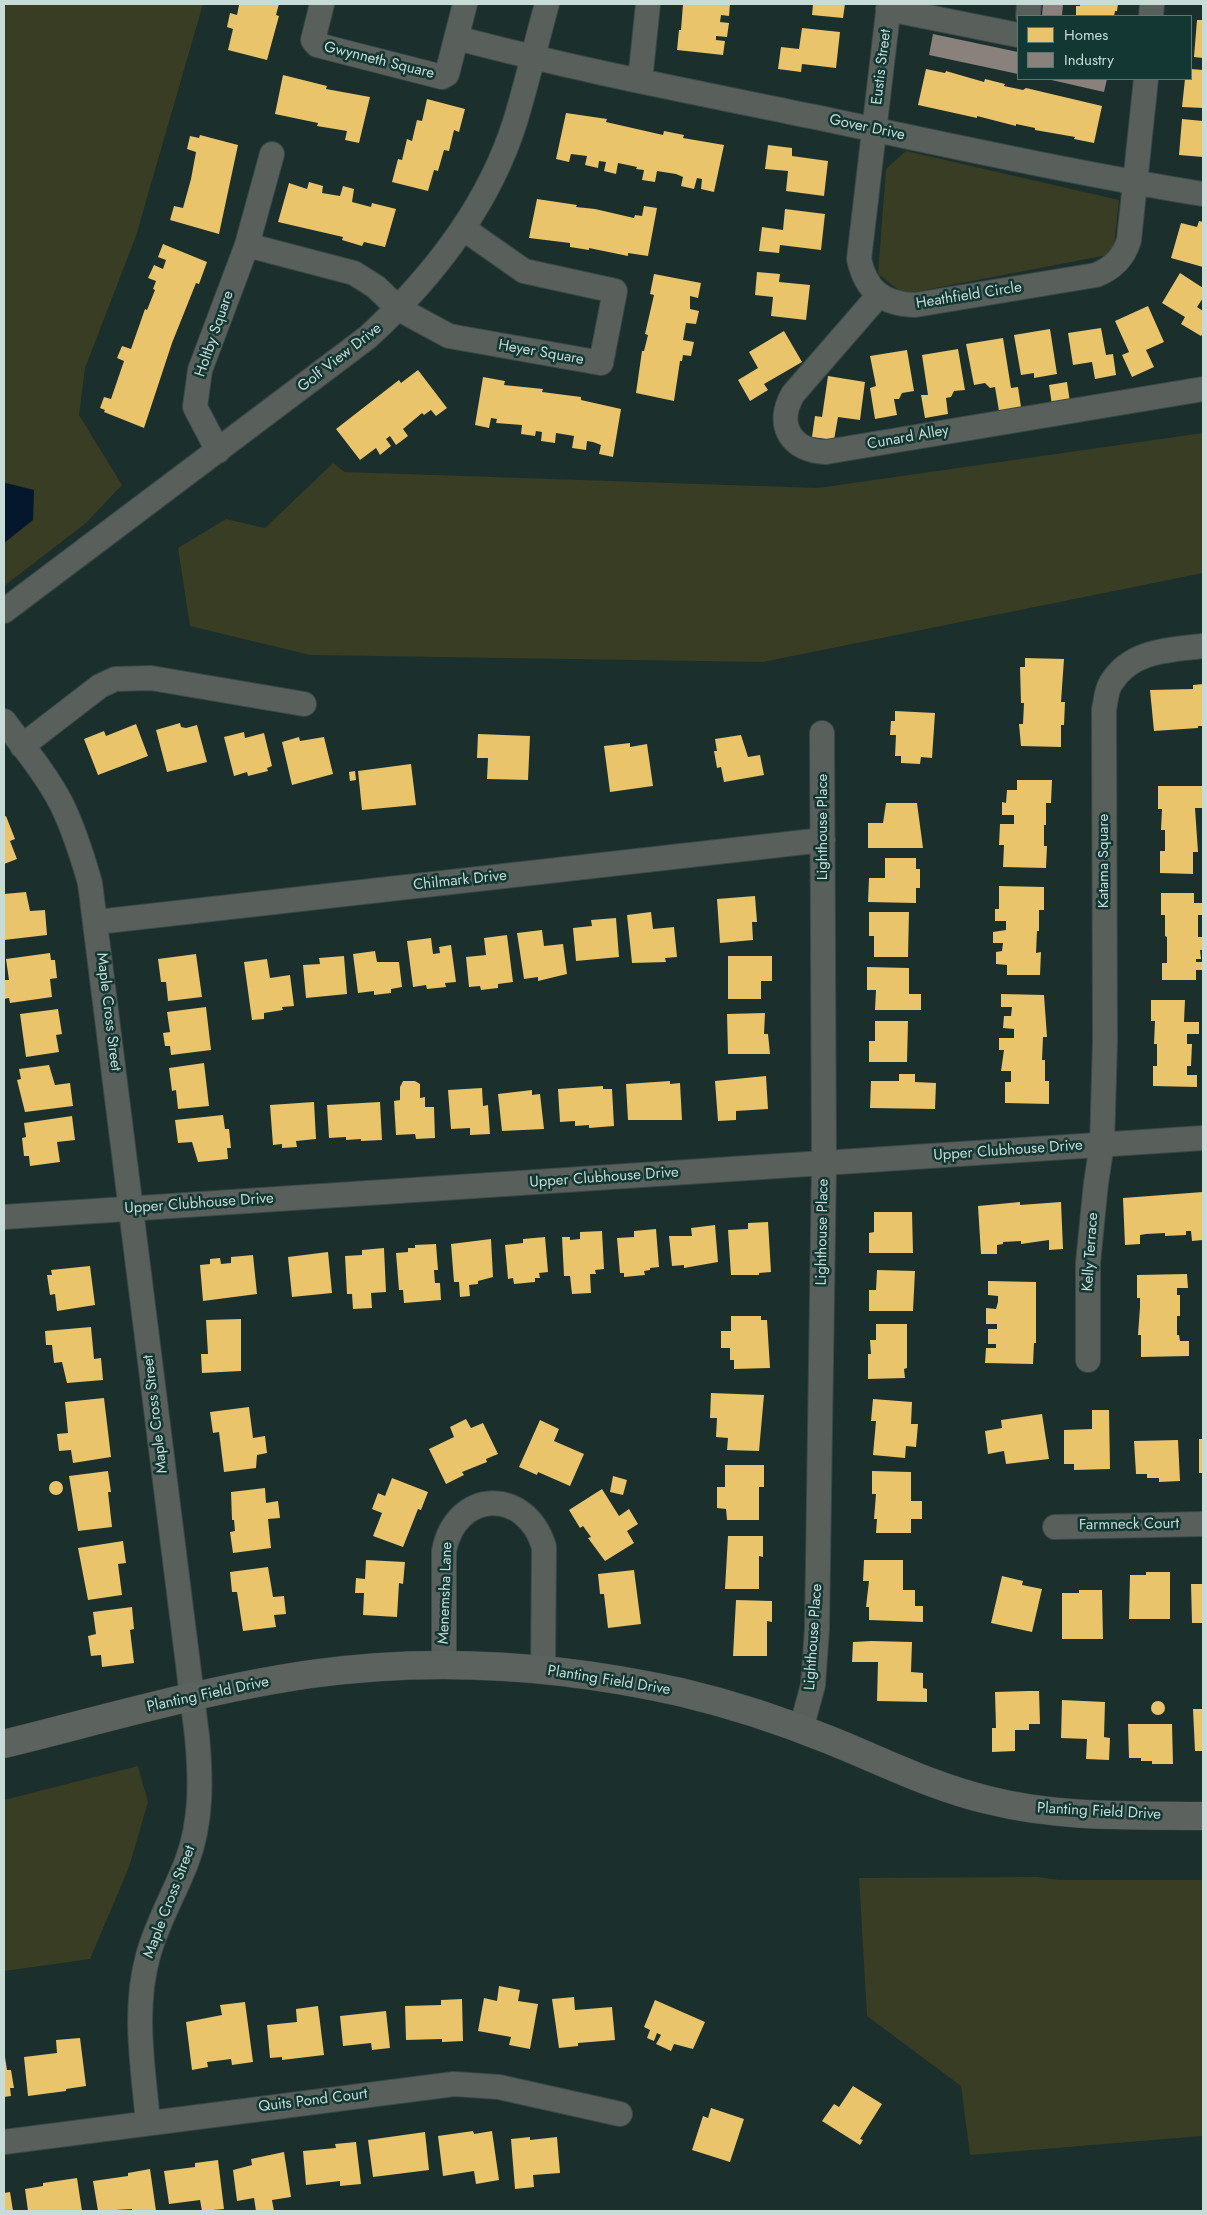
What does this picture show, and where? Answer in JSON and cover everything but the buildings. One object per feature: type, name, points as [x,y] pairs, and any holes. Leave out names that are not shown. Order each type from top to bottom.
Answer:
[{"type":"street","name":"Gwynneth Square","points":[[322,4],[313,40],[317,45],[442,77],[447,74],[465,4]]},
{"type":"street","name":"Golf View Drive","points":[[4,611],[368,337],[399,309],[435,270],[464,229],[497,167],[514,123],[546,4]]},
{"type":"street","points":[[640,81],[648,4]]},
{"type":"street","points":[[889,6],[1017,35]]},
{"type":"street","name":"Eustis Street","points":[[874,129],[889,6]]},
{"type":"street","points":[[457,38],[532,58]]},
{"type":"street","name":"Gover Drive","points":[[532,58],[1137,183],[1203,194]]},
{"type":"street","name":"Heathfield Circle","points":[[879,295],[899,305],[915,306],[1096,275],[1104,272],[1117,262],[1127,249],[1137,183],[1146,80]]},
{"type":"street","points":[[874,129],[860,259],[867,282],[879,295]]},
{"type":"street","name":"Holtby Square","points":[[218,451],[195,407],[200,370],[247,245],[272,154]]},
{"type":"street","name":"Heyer Square","points":[[399,309],[449,336],[600,363],[615,291],[524,272],[464,229]]},
{"type":"street","points":[[247,245],[354,274],[376,287],[399,309]]},
{"type":"street","name":"Cunard Alley","points":[[879,295],[793,394],[787,405],[785,420],[789,434],[799,445],[813,452],[826,452],[1203,389]]},
{"type":"street","name":"Katama Square","points":[[1102,1144],[1105,1042],[1104,710],[1110,684],[1137,658],[1154,651],[1203,646]]},
{"type":"street","points":[[22,746],[92,691],[115,679],[151,678],[304,704]]},
{"type":"street","name":"Maple Cross Street","points":[[4,721],[60,802],[76,837],[90,883],[97,922],[200,1762],[200,1802],[188,1860],[157,1927],[148,1955],[142,1985],[139,2029],[148,2122]]},
{"type":"street","name":"Lighthouse Place","points":[[801,1729],[813,1685],[817,1629],[824,1164],[822,733]]},
{"type":"street","name":"Chilmark Drive","points":[[97,922],[823,840]]},
{"type":"street","name":"Upper Clubhouse Drive","points":[[4,1217],[1203,1138]]},
{"type":"street","name":"Kelly Terrace","points":[[1088,1360],[1088,1263],[1102,1144]]},
{"type":"street","name":"Menemsha Lane","points":[[444,1665],[444,1551],[447,1536],[454,1523],[464,1513],[478,1506],[492,1503],[507,1504],[520,1510],[532,1520],[540,1532],[544,1547],[543,1670]]},
{"type":"street","name":"Farmneck Court","points":[[1055,1527],[1203,1524]]},
{"type":"street","name":"Planting Field Drive","points":[[4,1744],[192,1698],[312,1674],[382,1667],[444,1665],[543,1670],[612,1678],[682,1692],[750,1711],[801,1729],[932,1783],[988,1800],[1032,1809],[1092,1815],[1203,1816]]},
{"type":"street","name":"Quits Pond Court","points":[[4,2142],[454,2084],[499,2087],[620,2114]]},
{"type":"green space","points":[[4,4],[203,4],[136,236],[85,368],[79,415],[122,485],[86,523],[4,586]]},
{"type":"green space","points":[[906,151],[1119,200],[1113,254],[904,294],[878,274],[886,169]]},
{"type":"green space","points":[[1203,433],[1203,573],[763,662],[310,655],[190,626],[178,548],[226,519],[265,528],[333,463],[345,472],[818,488]]},
{"type":"green space","points":[[138,1766],[148,1802],[129,1867],[90,1959],[4,1971],[4,1800]]},
{"type":"green space","points":[[1037,1877],[1060,1880],[1203,1880],[1203,2136],[970,2155],[961,2086],[867,2016],[859,1878]]},
{"type":"water","points":[[4,484],[34,490],[33,520],[4,543]]}]
